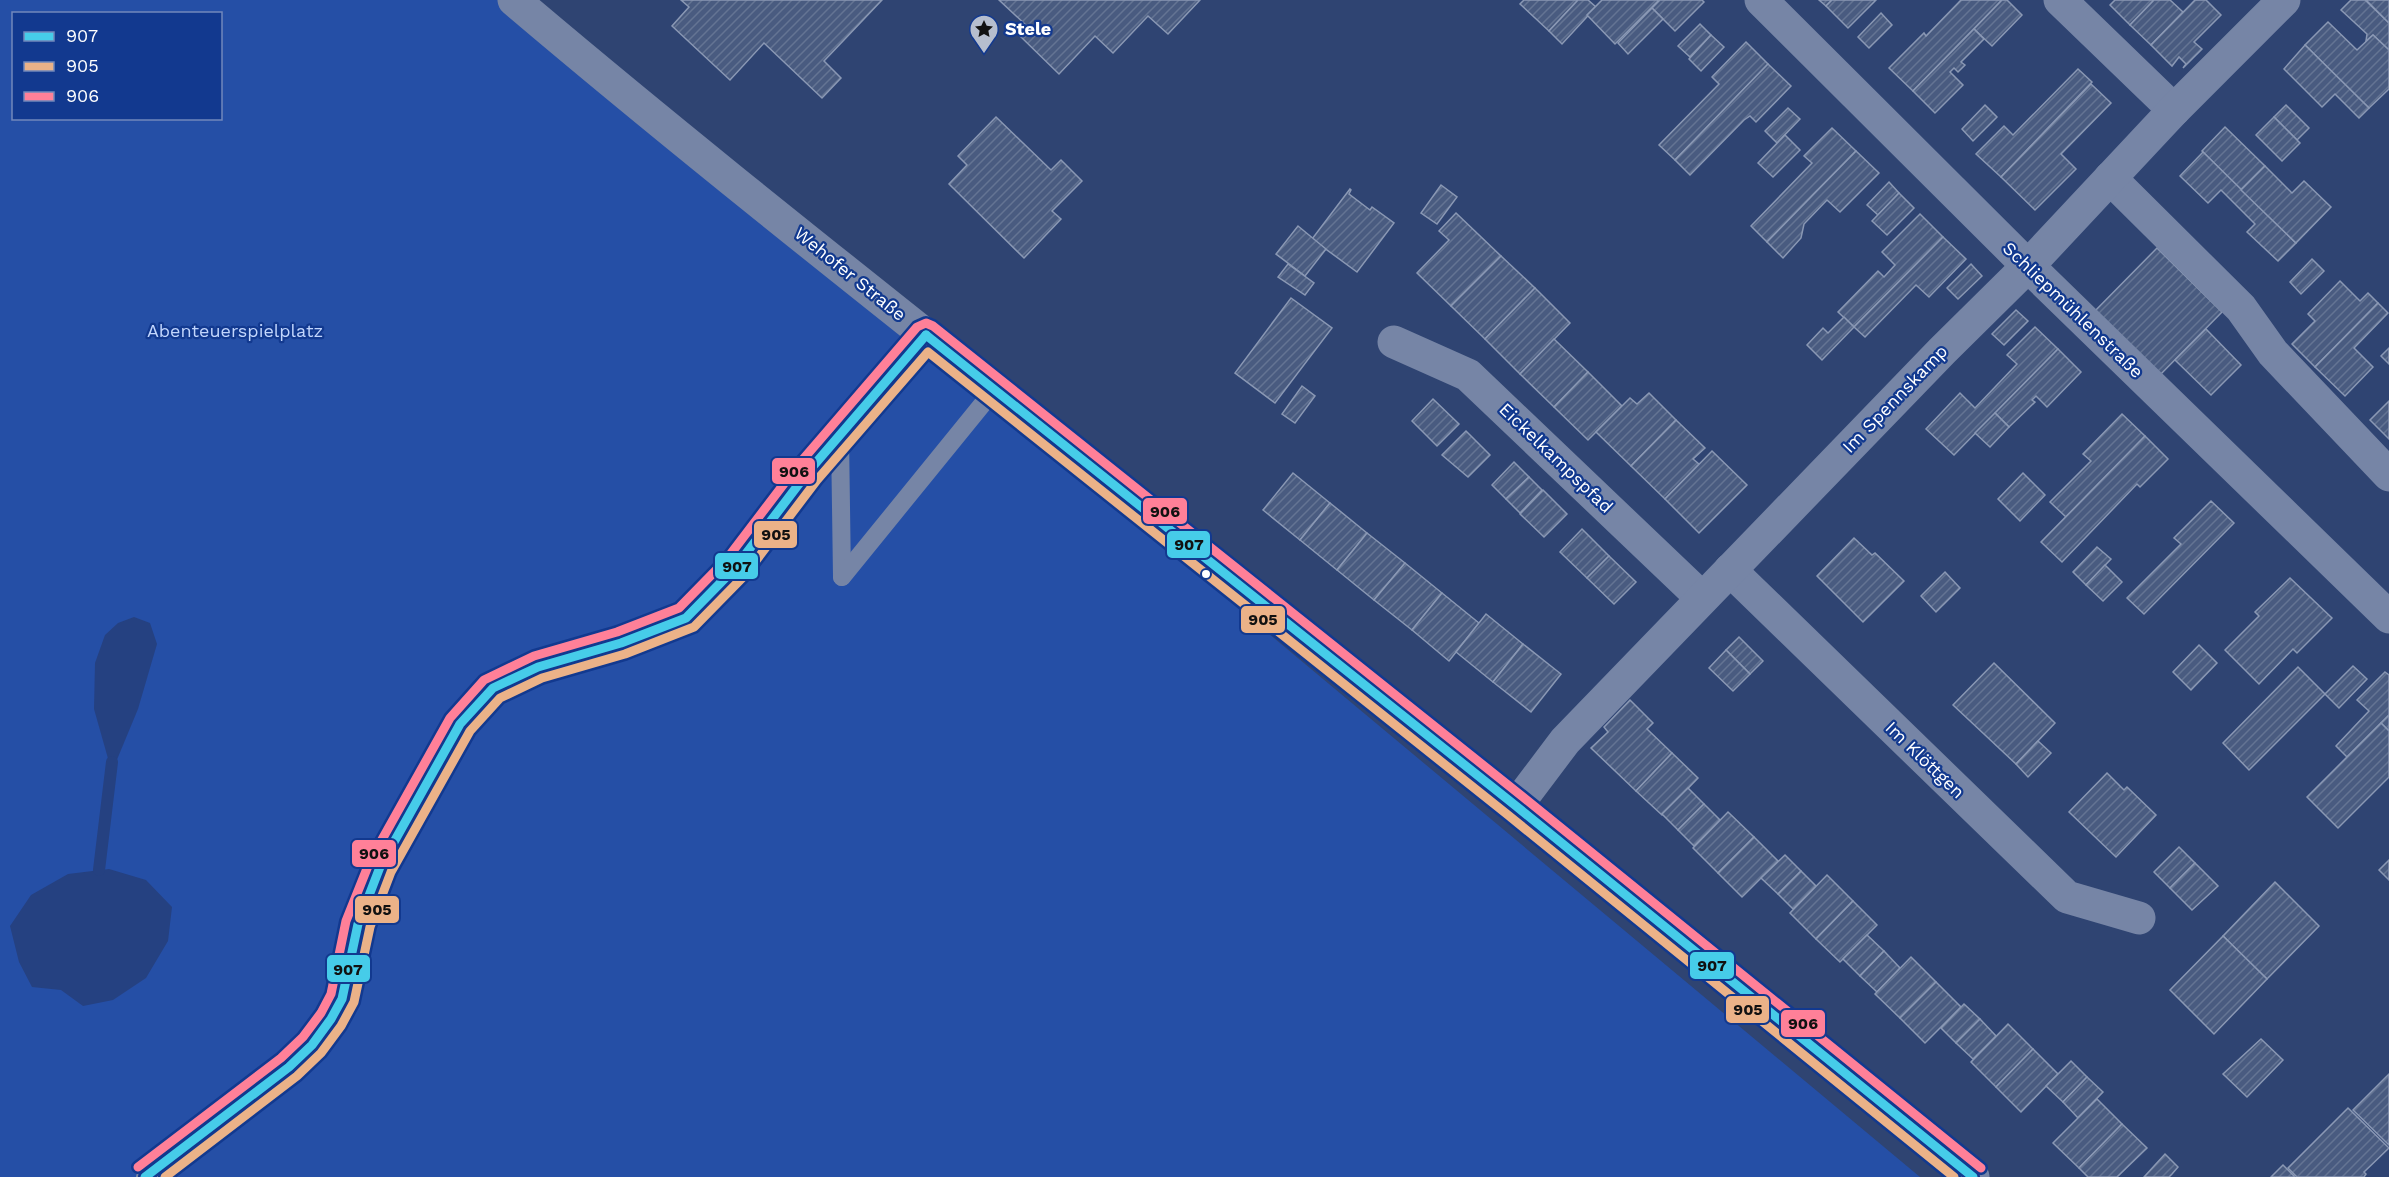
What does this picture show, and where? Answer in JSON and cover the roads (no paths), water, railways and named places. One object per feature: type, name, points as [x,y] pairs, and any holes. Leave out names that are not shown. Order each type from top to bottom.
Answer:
[{"type":"street","name":"Wehofer Straße","points":[[514,0],[994,390],[1516,806],[1973,1177]]},
{"type":"street","name":"Schliepmühlenstraße","points":[[1761,0],[2028,266],[2389,617]]},
{"type":"street","points":[[2060,0],[2174,110]]},
{"type":"street","name":"Im Spennskamp","points":[[1516,806],[1564,741],[1942,351],[2028,266],[2174,110],[2284,0]]},
{"type":"street","points":[[2110,178],[2241,308],[2273,353],[2389,475]]},
{"type":"street","name":"Eickelkampspfad","points":[[1394,342],[1468,375],[1702,598]]},
{"type":"street","name":"Im Klöttgen","points":[[1730,570],[2067,897],[2139,918]]},
{"type":"lane","points":[[146,1177],[289,1067],[312,1045],[331,1019],[342,999],[358,924],[380,867],[460,724],[493,688],[538,667],[621,643],[686,618],[735,568],[808,472],[926,335]]},
{"type":"lane","points":[[840,437],[842,577],[994,390]]},
{"type":"waterway","points":[[99,870],[112,762]]},
{"type":"place","name":"Stele","points":[[984,54]]},
{"type":"park label","name":"Abenteuerspielplatz","points":[[235,331]]}]
